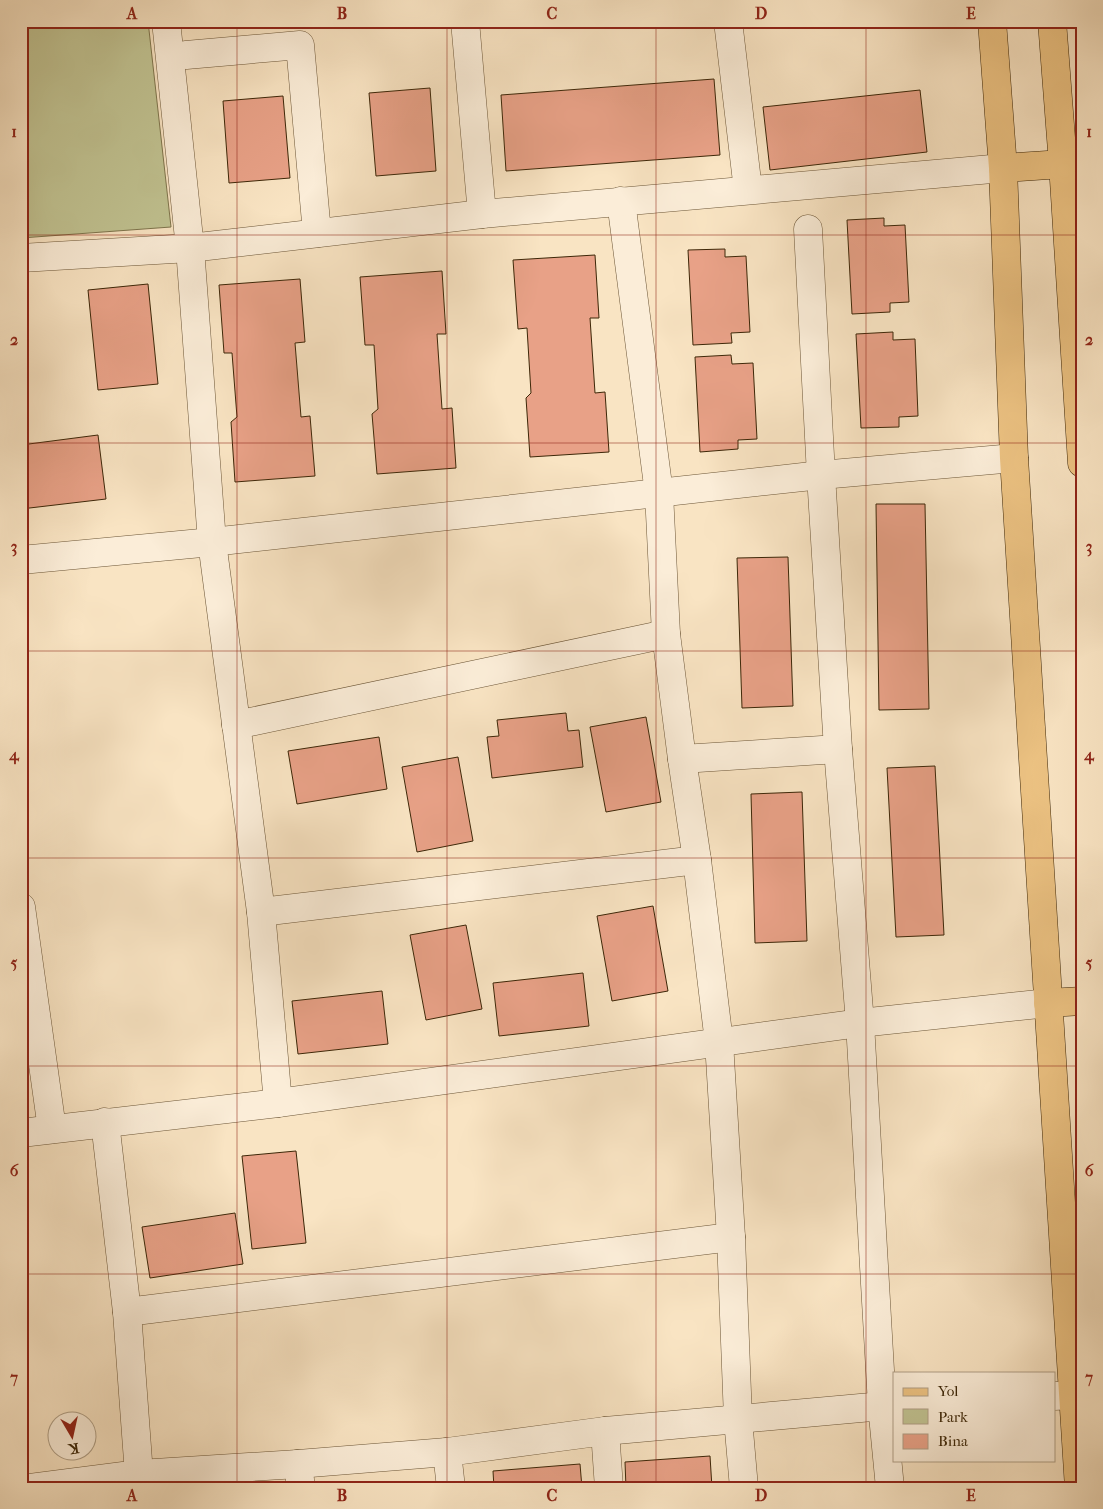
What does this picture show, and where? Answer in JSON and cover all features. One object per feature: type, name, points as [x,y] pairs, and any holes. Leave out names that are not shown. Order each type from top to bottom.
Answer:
[{"type":"main road","points":[[992,21],[1003,168],[1014,458],[1048,1003],[1064,1395],[1079,1488]]},
{"type":"main road","points":[[1052,21],[1082,463]]},
{"type":"main road","points":[[1003,168],[1063,164]]},
{"type":"main road","points":[[1048,1003],[1082,1002]]},
{"type":"street","points":[[166,21],[190,248],[212,542],[261,912],[278,1103]]},
{"type":"street","points":[[465,21],[482,214]]},
{"type":"street","points":[[728,21],[748,190]]},
{"type":"street","points":[[186,55],[300,45],[317,233]]},
{"type":"street","points":[[21,258],[190,248],[482,214],[1003,168]]},
{"type":"street","points":[[621,201],[659,493],[666,634],[697,860],[719,1042],[731,1237],[738,1419],[744,1488]]},
{"type":"street","points":[[808,229],[838,748],[888,1405],[890,1488]]},
{"type":"street","points":[[21,560],[212,542],[821,475],[1014,458]]},
{"type":"street","points":[[236,725],[666,634]]},
{"type":"street","points":[[682,759],[838,748]]},
{"type":"street","points":[[261,912],[697,860]]},
{"type":"street","points":[[22,911],[52,1129]]},
{"type":"street","points":[[21,1133],[278,1103],[860,1023],[1048,1003]]},
{"type":"street","points":[[105,1122],[127,1312],[139,1481]]},
{"type":"street","points":[[127,1312],[731,1237]]},
{"type":"street","points":[[30,1488],[139,1481],[300,1476],[447,1452],[605,1431],[888,1405]]},
{"type":"street","points":[[605,1431],[609,1488]]},
{"type":"street","points":[[447,1452],[451,1488]]},
{"type":"green space","points":[[21,21],[148,21],[171,227],[21,238]]},
{"type":"building","points":[[714,79],[720,155],[506,171],[501,95]]},
{"type":"building","points":[[430,88],[436,171],[376,176],[369,93]]},
{"type":"building","points":[[920,90],[927,152],[770,170],[763,107]]},
{"type":"building","points":[[283,96],[290,178],[229,183],[223,101]]},
{"type":"building","points":[[884,218],[884,226],[905,225],[909,302],[890,303],[890,312],[852,314],[847,220]]},
{"type":"building","points":[[725,249],[725,257],[746,256],[750,332],[731,333],[732,343],[693,345],[688,250]]},
{"type":"building","points":[[595,255],[599,318],[590,318],[595,393],[605,392],[609,452],[530,457],[526,398],[531,393],[527,328],[518,329],[513,260]]},
{"type":"building","points":[[442,271],[446,334],[437,334],[442,409],[452,408],[456,468],[377,474],[372,414],[378,409],[374,345],[365,345],[360,277]]},
{"type":"building","points":[[300,279],[305,342],[295,343],[301,417],[310,416],[315,476],[235,482],[231,422],[237,417],[232,353],[224,353],[219,285]]},
{"type":"building","points":[[148,284],[158,384],[98,390],[88,290]]},
{"type":"building","points":[[893,332],[893,340],[915,339],[918,416],[899,417],[899,427],[861,428],[856,334]]},
{"type":"building","points":[[731,355],[732,364],[753,363],[757,439],[738,440],[738,449],[700,452],[695,357]]},
{"type":"building","points":[[98,435],[106,499],[21,509],[21,445]]},
{"type":"building","points":[[876,504],[925,504],[929,709],[879,710]]},
{"type":"building","points":[[788,557],[793,706],[742,708],[737,558]]},
{"type":"building","points":[[566,713],[568,731],[579,730],[583,767],[492,778],[487,737],[499,736],[497,720]]},
{"type":"building","points":[[646,717],[661,802],[606,812],[590,727]]},
{"type":"building","points":[[379,737],[387,789],[297,804],[288,751]]},
{"type":"building","points":[[458,757],[473,841],[417,852],[402,767]]},
{"type":"building","points":[[935,766],[944,935],[896,937],[887,768]]},
{"type":"building","points":[[802,792],[807,941],[755,943],[751,794]]},
{"type":"building","points":[[653,906],[668,991],[612,1001],[597,916]]},
{"type":"building","points":[[466,925],[482,1009],[426,1020],[410,935]]},
{"type":"building","points":[[583,973],[589,1026],[499,1036],[493,983]]},
{"type":"building","points":[[382,991],[388,1044],[298,1054],[292,1001]]},
{"type":"building","points":[[296,1151],[306,1243],[252,1249],[242,1156]]},
{"type":"building","points":[[235,1213],[243,1264],[150,1278],[142,1227]]},
{"type":"building","points":[[710,1456],[712,1488],[626,1488],[625,1462]]},
{"type":"building","points":[[580,1464],[582,1488],[494,1488],[493,1471]]},
{"type":"building","points":[[420,1482],[420,1488],[356,1488]]}]
